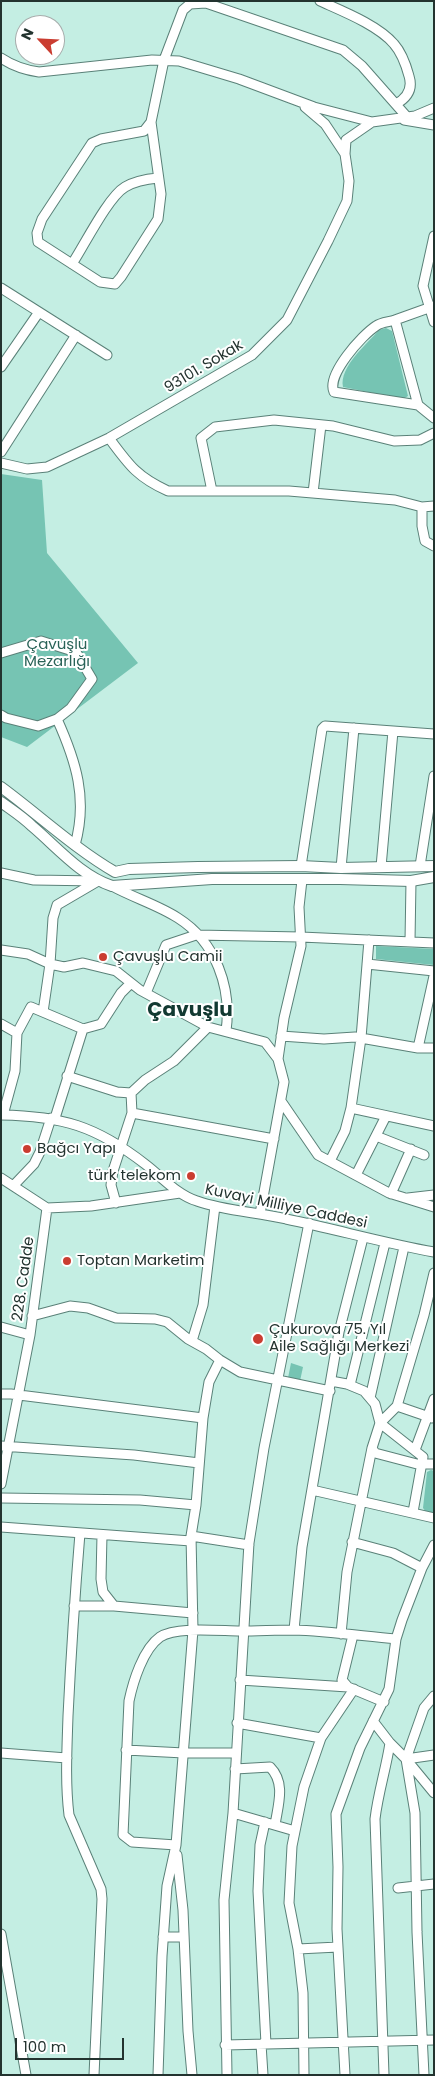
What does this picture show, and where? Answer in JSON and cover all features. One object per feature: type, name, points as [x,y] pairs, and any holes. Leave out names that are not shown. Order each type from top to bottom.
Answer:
[{"type":"main road","points":[[1,787],[91,858],[115,872],[129,869],[198,866],[341,868],[434,866]]},
{"type":"main road","points":[[1,802],[32,826],[70,861],[98,881],[112,886],[212,879],[411,881],[434,877]]},
{"type":"street","points":[[320,1],[350,14],[394,43],[405,61],[410,79],[410,91],[404,100],[396,104]]},
{"type":"street","points":[[151,122],[144,131],[101,139],[92,143],[42,219],[36,233],[38,242],[100,282],[115,284],[158,219],[161,194],[151,122],[164,60],[183,10],[190,4],[206,3],[343,50],[362,66],[407,117]]},
{"type":"street","points":[[1,58],[11,64],[39,72],[120,62],[179,61],[239,79],[298,101],[372,122],[407,117],[434,108]]},
{"type":"street","points":[[298,101],[325,124],[345,154]]},
{"type":"street","points":[[397,119],[434,126]]},
{"type":"street","points":[[345,154],[346,140],[372,122]]},
{"type":"street","name":"93101. Sokak","points":[[1,463],[27,469],[47,467],[109,438],[252,355],[287,320],[347,201],[349,182],[345,154]]},
{"type":"street","points":[[72,264],[109,204],[124,187],[143,180],[158,178]]},
{"type":"street","points":[[434,236],[423,286],[431,307],[434,322]]},
{"type":"street","points":[[1,288],[107,355]]},
{"type":"street","points":[[431,307],[378,324],[354,347],[334,378],[332,387],[334,392],[418,405],[434,418]]},
{"type":"street","points":[[1,367],[39,312]]},
{"type":"street","points":[[395,320],[418,405]]},
{"type":"street","points":[[1,452],[76,335]]},
{"type":"street","points":[[212,491],[201,438],[215,427],[274,420],[321,425],[394,441],[420,440],[434,433]]},
{"type":"street","points":[[313,493],[321,425]]},
{"type":"street","points":[[109,438],[133,470],[152,484],[168,491],[313,493],[395,500],[422,507],[434,506]]},
{"type":"street","points":[[422,507],[422,526],[426,540],[434,546]]},
{"type":"street","points":[[1,653],[41,641],[76,652],[92,679],[71,708],[57,719],[38,726],[1,715]]},
{"type":"street","points":[[57,719],[72,753],[80,788],[80,826],[75,844]]},
{"type":"street","points":[[301,866],[322,729],[325,726],[434,734]]},
{"type":"street","points":[[341,868],[354,728]]},
{"type":"street","points":[[381,868],[393,731]]},
{"type":"street","points":[[420,866],[434,776]]},
{"type":"street","points":[[1,873],[34,880],[98,881]]},
{"type":"street","points":[[260,1214],[284,1082],[278,1059],[281,1036],[297,968],[301,937],[300,907],[302,880]]},
{"type":"street","points":[[43,1012],[50,964],[53,918],[58,905],[98,881]]},
{"type":"street","points":[[410,941],[411,881]]},
{"type":"street","points":[[112,886],[179,918],[203,941],[220,966],[227,996],[226,1031]]},
{"type":"street","points":[[146,993],[166,944],[196,935],[301,937],[434,943]]},
{"type":"street","points":[[330,1161],[345,1131],[351,1108],[361,1038],[369,940]]},
{"type":"street","points":[[1,950],[28,954],[50,964],[64,967],[83,963],[116,971],[146,993],[208,1027],[264,1042],[278,1059]]},
{"type":"street","points":[[368,964],[434,971]]},
{"type":"street","points":[[418,1048],[434,976]]},
{"type":"street","points":[[2,1115],[15,1070],[17,1033],[31,1007],[83,1029],[101,1024],[120,993],[131,983]]},
{"type":"street","points":[[1,1024],[17,1033]]},
{"type":"street","points":[[67,1076],[117,1092],[131,1093],[145,1080],[174,1061],[208,1027]]},
{"type":"street","points":[[14,1185],[34,1164],[40,1152],[83,1029]]},
{"type":"street","points":[[281,1036],[361,1038],[418,1048],[434,1048]]},
{"type":"street","points":[[116,1203],[111,1185],[120,1145],[132,1113],[131,1093]]},
{"type":"street","points":[[281,1101],[318,1155],[391,1194],[434,1207]]},
{"type":"street","points":[[351,1108],[434,1126]]},
{"type":"street","points":[[132,1113],[274,1139]]},
{"type":"street","name":"Kuvayi Milliye Caddesi","points":[[2,1115],[53,1118],[96,1132],[120,1145],[180,1193],[195,1201],[434,1252]]},
{"type":"street","points":[[356,1176],[386,1116]]},
{"type":"street","points":[[376,1136],[424,1154]]},
{"type":"street","points":[[391,1194],[411,1150]]},
{"type":"street","points":[[1,1178],[47,1208],[69,1208],[116,1203],[180,1193]]},
{"type":"street","points":[[403,1199],[434,1195]]},
{"type":"street","points":[[192,1341],[203,1305],[215,1206]]},
{"type":"street","name":"228. Cadde","points":[[1,1484],[4,1446],[18,1395],[30,1335],[47,1208]]},
{"type":"street","points":[[227,2075],[224,1900],[233,1814],[249,1545],[277,1380],[309,1224]]},
{"type":"street","points":[[294,1630],[302,1547],[339,1332],[363,1238]]},
{"type":"street","points":[[350,1385],[385,1243]]},
{"type":"street","points":[[370,1398],[404,1247]]},
{"type":"street","points":[[340,1634],[352,1542],[372,1448],[380,1423],[396,1406],[431,1296],[434,1273]]},
{"type":"street","points":[[32,1316],[70,1306],[88,1308],[116,1318],[155,1319],[167,1322],[192,1341],[240,1372],[277,1380],[330,1386],[350,1385],[364,1391],[375,1404],[380,1423],[423,1457],[413,1512]]},
{"type":"street","points":[[1,1327],[30,1335]]},
{"type":"street","points":[[158,2075],[163,1937],[167,1886],[176,1845],[193,1630],[191,1539],[196,1505],[203,1418],[209,1382],[220,1360]]},
{"type":"street","points":[[1,1394],[203,1418]]},
{"type":"street","points":[[415,1450],[431,1417],[434,1398]]},
{"type":"street","points":[[396,1406],[431,1417]]},
{"type":"street","points":[[4,1446],[199,1463]]},
{"type":"street","points":[[372,1448],[375,1453],[400,1461],[434,1464]]},
{"type":"street","points":[[312,1490],[434,1518]]},
{"type":"street","points":[[1,1498],[140,1500],[196,1505]]},
{"type":"street","points":[[1,1527],[102,1535],[191,1539],[249,1545]]},
{"type":"street","points":[[80,1533],[74,1606],[67,1758],[69,1815],[100,1889],[102,1899],[94,2075]]},
{"type":"street","points":[[102,1535],[101,1579],[103,1592],[114,1606]]},
{"type":"street","points":[[352,1542],[393,1554],[422,1568]]},
{"type":"street","points":[[345,2075],[338,1947],[336,1814],[360,1748],[389,1689],[396,1639],[422,1568],[434,1545]]},
{"type":"street","points":[[74,1606],[114,1606],[192,1613]]},
{"type":"street","points":[[176,1845],[132,1842],[123,1835],[129,1701],[133,1682],[144,1658],[160,1637],[169,1633],[193,1630],[294,1630],[396,1639]]},
{"type":"street","points":[[353,1635],[342,1680],[351,1688],[384,1702]]},
{"type":"street","points":[[240,1680],[351,1688]]},
{"type":"street","points":[[304,2075],[303,1993],[298,1949],[289,1903],[292,1846],[304,1787],[321,1738],[351,1688]]},
{"type":"street","points":[[424,2075],[416,1886],[415,1812],[406,1759],[424,1708],[434,1696]]},
{"type":"street","points":[[373,1721],[434,1793]]},
{"type":"street","points":[[238,1723],[321,1738]]},
{"type":"street","points":[[384,2075],[375,1819],[378,1797],[387,1766],[390,1743]]},
{"type":"street","points":[[126,1750],[184,1753],[236,1752]]},
{"type":"street","points":[[1,1753],[67,1758]]},
{"type":"street","points":[[406,1759],[434,1755]]},
{"type":"street","points":[[235,1769],[270,1767],[278,1775],[280,1791],[275,1825]]},
{"type":"street","points":[[233,1814],[295,1831]]},
{"type":"street","points":[[263,2075],[258,1891],[260,1845],[265,1822]]},
{"type":"street","points":[[176,1845],[184,1937],[192,2075]]},
{"type":"street","points":[[398,1888],[434,1884]]},
{"type":"street","points":[[1,1935],[6,1987],[26,2075]]},
{"type":"street","points":[[163,1937],[184,1937]]},
{"type":"street","points":[[298,1949],[338,1947]]},
{"type":"street","points":[[225,2045],[434,2040]]},
{"type":"green space","points":[[386,328],[392,331],[408,396],[403,399],[343,387],[343,379],[349,364],[379,330]]},
{"type":"green space","name":"Çavuşlu Mezarlığı","points":[[1,474],[42,480],[47,553],[138,663],[27,747],[1,737]]},
{"type":"green space","points":[[376,946],[434,949],[434,965],[376,959]]},
{"type":"green space","points":[[291,1363],[303,1367],[300,1381],[288,1378]]},
{"type":"green space","points":[[434,1471],[434,1514],[426,1512],[423,1508],[427,1472]]},
{"type":"place","name":"Çavuşlu Camii","points":[[103,957]]},
{"type":"place","name":"Bağcı Yapı","points":[[27,1149]]},
{"type":"place","name":"türk telekom","points":[[191,1176]]},
{"type":"place","name":"Toptan Marketim","points":[[67,1261]]},
{"type":"place","name":"Çukurova 75. Yıl Aile Sağlığı Merkezi","points":[[258,1339]]},
{"type":"district","name":"Çavuşlu","points":[[190,1011]]}]
